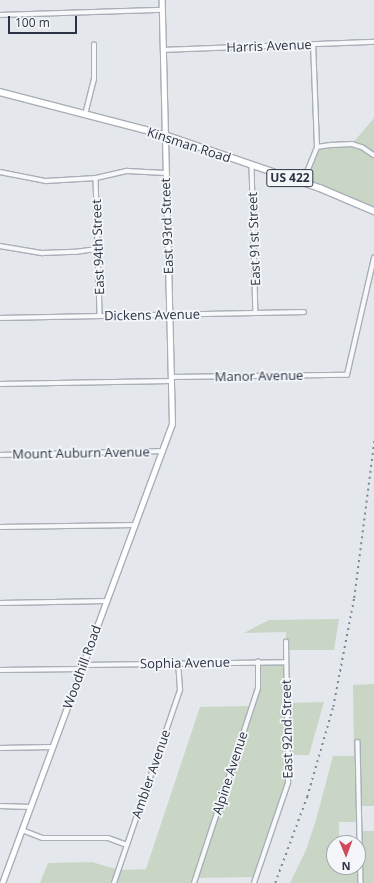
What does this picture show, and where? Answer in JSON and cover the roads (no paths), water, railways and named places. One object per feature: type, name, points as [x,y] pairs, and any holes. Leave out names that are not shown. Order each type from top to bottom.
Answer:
[{"type":"main road","name":"East 93rd Street","points":[[162,0],[172,424],[163,451]]},
{"type":"main road","name":"Kinsman Road","points":[[0,92],[165,135],[351,199],[374,211]]},
{"type":"main road","name":"Woodhill Road","points":[[2,883],[163,451]]},
{"type":"street","points":[[0,15],[162,10]]},
{"type":"street","name":"Harris Avenue","points":[[163,50],[374,42]]},
{"type":"street","points":[[85,115],[94,80],[94,45]]},
{"type":"street","points":[[303,182],[317,147],[313,45]]},
{"type":"street","points":[[317,147],[352,144],[362,147],[374,155]]},
{"type":"street","name":"East 91st Street","points":[[252,165],[256,313]]},
{"type":"street","points":[[0,172],[46,181],[96,178],[127,171],[166,174]]},
{"type":"street","name":"East 94th Street","points":[[96,178],[100,316]]},
{"type":"street","points":[[0,246],[42,253],[75,252],[97,249]]},
{"type":"street","name":"Manor Avenue","points":[[0,384],[347,375],[374,258]]},
{"type":"street","name":"Dickens Avenue","points":[[0,318],[304,312]]},
{"type":"street","name":"Mount Auburn Avenue","points":[[0,455],[163,451]]},
{"type":"street","points":[[0,527],[135,525]]},
{"type":"street","points":[[0,603],[107,601]]},
{"type":"street","name":"East 92nd Street","points":[[254,883],[288,783],[286,642]]},
{"type":"street","name":"Alpine Avenue","points":[[194,883],[258,688],[258,662]]},
{"type":"street","name":"Sophia Avenue","points":[[0,670],[178,663],[286,662]]},
{"type":"street","name":"Ambler Avenue","points":[[114,883],[180,690],[178,663]]},
{"type":"street","points":[[358,742],[361,883]]},
{"type":"street","points":[[0,748],[53,747]]},
{"type":"street","points":[[0,806],[31,807]]},
{"type":"street","points":[[22,830],[43,838],[108,838],[127,845]]},
{"type":"railway","points":[[275,883],[307,797],[333,707],[354,598],[374,441]]}]
